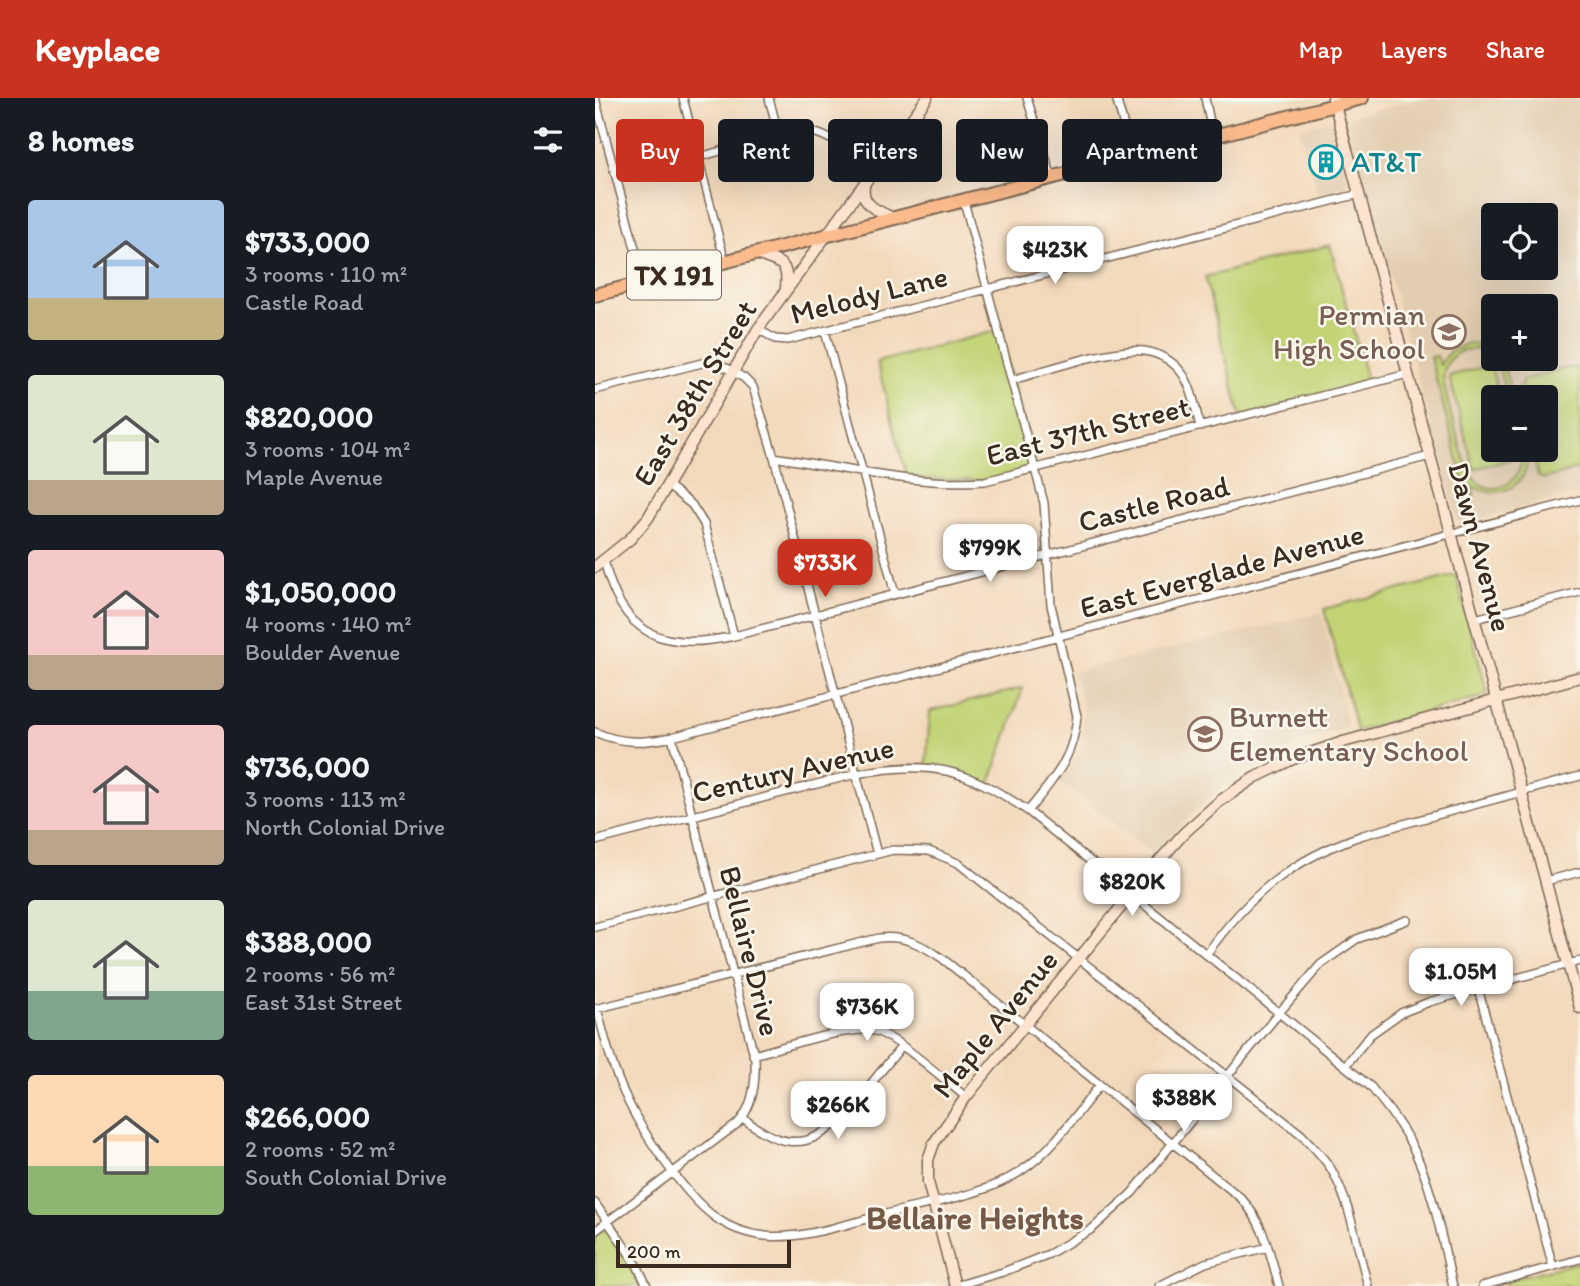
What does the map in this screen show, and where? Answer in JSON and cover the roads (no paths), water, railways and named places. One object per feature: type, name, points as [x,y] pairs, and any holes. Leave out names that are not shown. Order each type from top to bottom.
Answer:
[{"type":"highway","name":"TX 191","points":[[1222,133],[1334,102],[1362,98]]},
{"type":"highway","name":"TX 191","points":[[595,295],[1062,175]]},
{"type":"street","points":[[595,98],[644,282]]},
{"type":"street","points":[[683,98],[689,119]]},
{"type":"street","points":[[769,98],[775,119]]},
{"type":"street","name":"East 38th Street","points":[[912,119],[927,98]]},
{"type":"street","points":[[1027,98],[1052,178]]},
{"type":"street","points":[[1116,98],[1122,119]]},
{"type":"street","points":[[1205,98],[1209,119]]},
{"type":"street","name":"Dawn Avenue","points":[[1334,102],[1580,1008]]},
{"type":"street","points":[[704,178],[725,262]]},
{"type":"street","name":"East 38th Street","points":[[600,564],[631,539],[648,518],[758,329],[826,234],[867,182]]},
{"type":"street","points":[[864,187],[863,196],[866,203],[893,218]]},
{"type":"street","name":"Melody Lane","points":[[758,329],[781,340],[825,331],[1359,194]]},
{"type":"street","points":[[964,201],[1044,503],[1051,605],[1075,700],[1076,731],[1066,761],[1028,811]]},
{"type":"street","points":[[755,253],[778,262],[785,268],[786,290]]},
{"type":"street","points":[[825,331],[895,594]]},
{"type":"street","points":[[1012,380],[1119,352],[1152,352],[1167,359],[1185,377],[1199,427]]},
{"type":"street","points":[[595,390],[706,362],[717,363],[753,387],[774,457],[877,854]]},
{"type":"street","name":"East 37th Street","points":[[774,457],[956,483],[985,481],[1408,374]]},
{"type":"street","name":"Castle Road","points":[[600,564],[620,605],[634,621],[648,631],[669,640],[687,643],[734,636],[1430,456]]},
{"type":"street","points":[[667,485],[692,505],[704,524],[734,636]]},
{"type":"street","name":"East Everglade Avenue","points":[[595,732],[613,740],[652,742],[1580,500]]},
{"type":"street","points":[[1475,619],[1580,592]]},
{"type":"street","name":"Maple Avenue","points":[[954,1286],[927,1175],[931,1151],[942,1129],[1170,849],[1203,815],[1235,790],[1293,759],[1343,742],[1580,677]]},
{"type":"street","name":"Bellaire Drive","points":[[672,737],[753,1055],[754,1087],[743,1118]]},
{"type":"street","name":"Century Avenue","points":[[595,841],[856,774],[907,766],[951,771],[989,786],[1028,811],[1371,1087],[1394,1116],[1414,1151],[1428,1189],[1453,1286]]},
{"type":"street","points":[[1206,955],[1251,900],[1279,876],[1310,856],[1363,835],[1580,776]]},
{"type":"street","points":[[595,927],[877,854],[916,849],[948,857],[1302,1135],[1318,1151],[1341,1190],[1368,1286]]},
{"type":"street","points":[[1546,881],[1580,872]]},
{"type":"street","points":[[954,1286],[1003,1272],[1049,1254],[1092,1229],[1129,1196],[1315,971],[1357,939],[1407,920]]},
{"type":"street","points":[[1100,1085],[1053,1142],[1020,1172],[983,1188],[932,1202],[805,1233],[783,1237],[761,1236],[738,1230],[715,1217],[698,1202],[651,1141],[625,1095],[596,1009],[858,942],[898,937],[919,944],[943,959],[1241,1198],[1258,1219],[1279,1286]]},
{"type":"street","points":[[1345,1066],[1360,1046],[1390,1019],[1414,1007],[1580,961]]},
{"type":"street","points":[[1478,988],[1553,1267]]},
{"type":"street","points":[[753,1055],[859,1029],[881,1032],[967,1097]]},
{"type":"street","points":[[595,1231],[729,1132],[743,1118],[765,1134],[782,1140],[802,1141],[816,1138],[835,1125],[902,1046]]},
{"type":"street","points":[[595,1203],[637,1265],[647,1286]]},
{"type":"street","points":[[1159,1286],[1205,1264],[1268,1247]]},
{"type":"street","points":[[1482,1286],[1580,1259]]},
{"type":"place","name":"AT&T","points":[[1326,162]]},
{"type":"place","name":"Permian High School","points":[[1449,332]]},
{"type":"place","name":"Burnett Elementary School","points":[[1205,734]]},
{"type":"district","name":"Bellaire Heights","points":[[975,1218]]}]
